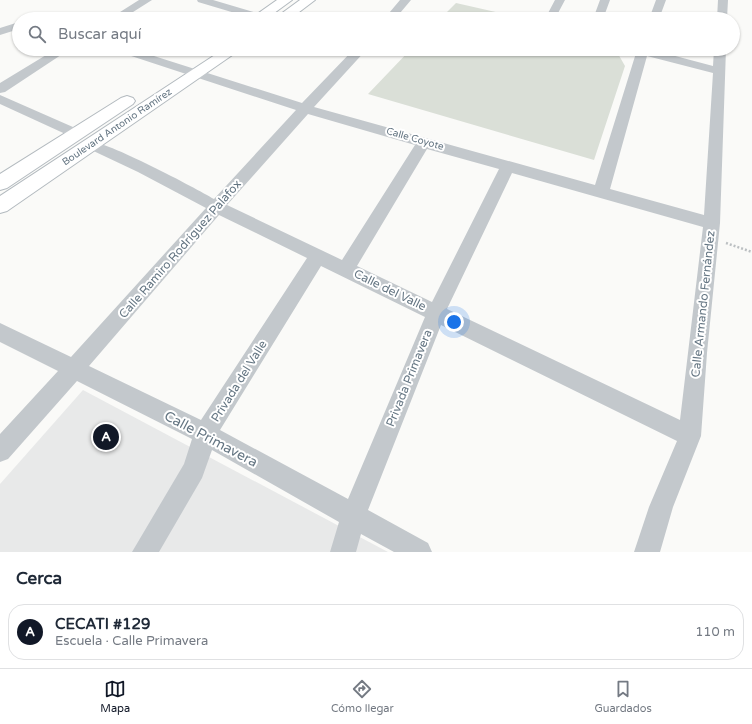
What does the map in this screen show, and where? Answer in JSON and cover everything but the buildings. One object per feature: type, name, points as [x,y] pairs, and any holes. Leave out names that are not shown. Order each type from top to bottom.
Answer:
[{"type":"main road","points":[[267,12],[286,0]]},
{"type":"main road","points":[[291,12],[309,0]]},
{"type":"main road","name":"Boulevard Antonio Ramírez","points":[[0,206],[84,139],[177,69],[198,56]]},
{"type":"main road","name":"Boulevard Antonio Ramírez","points":[[0,183],[84,139],[223,56]]},
{"type":"street","points":[[126,12],[147,0]]},
{"type":"street","points":[[202,0],[239,12]]},
{"type":"street","points":[[395,12],[406,0]]},
{"type":"street","points":[[554,12],[560,0]]},
{"type":"street","points":[[601,12],[606,0]]},
{"type":"street","points":[[657,12],[662,0]]},
{"type":"street","points":[[722,12],[723,0]]},
{"type":"street","points":[[0,32],[12,28]]},
{"type":"street","points":[[0,89],[53,56]]},
{"type":"street","name":"Calle Coyote","points":[[140,56],[177,69],[305,108],[601,192],[711,231]]},
{"type":"street","name":"Calle Ramiro Rodríguez Palafox","points":[[0,451],[75,369],[305,108],[354,56]]},
{"type":"street","points":[[601,192],[638,56]]},
{"type":"street","points":[[663,56],[719,71]]},
{"type":"street","name":"Calle Armando Fernández","points":[[647,552],[661,508],[690,436],[697,353],[711,231],[720,56]]},
{"type":"street","name":"Calle del Valle","points":[[0,98],[143,168],[217,207],[690,436]]},
{"type":"street","points":[[346,270],[424,142]]},
{"type":"street","name":"Privada Primavera","points":[[342,552],[354,517],[436,312],[508,166]]},
{"type":"street","name":"Privada del Valle","points":[[145,552],[194,470],[204,434],[318,256]]},
{"type":"street","name":"Calle Primavera","points":[[0,332],[204,434],[419,552]]},
{"type":"path","points":[[711,231],[752,252]]},
{"type":"shaded area","points":[[456,3],[496,12],[447,12]]},
{"type":"shaded area","points":[[404,56],[619,56],[625,66],[594,160],[368,94]]},
{"type":"shaded area","points":[[83,390],[388,552],[0,552],[0,484]]},
{"type":"place","name":"CECATI #129","points":[[106,437]]}]
